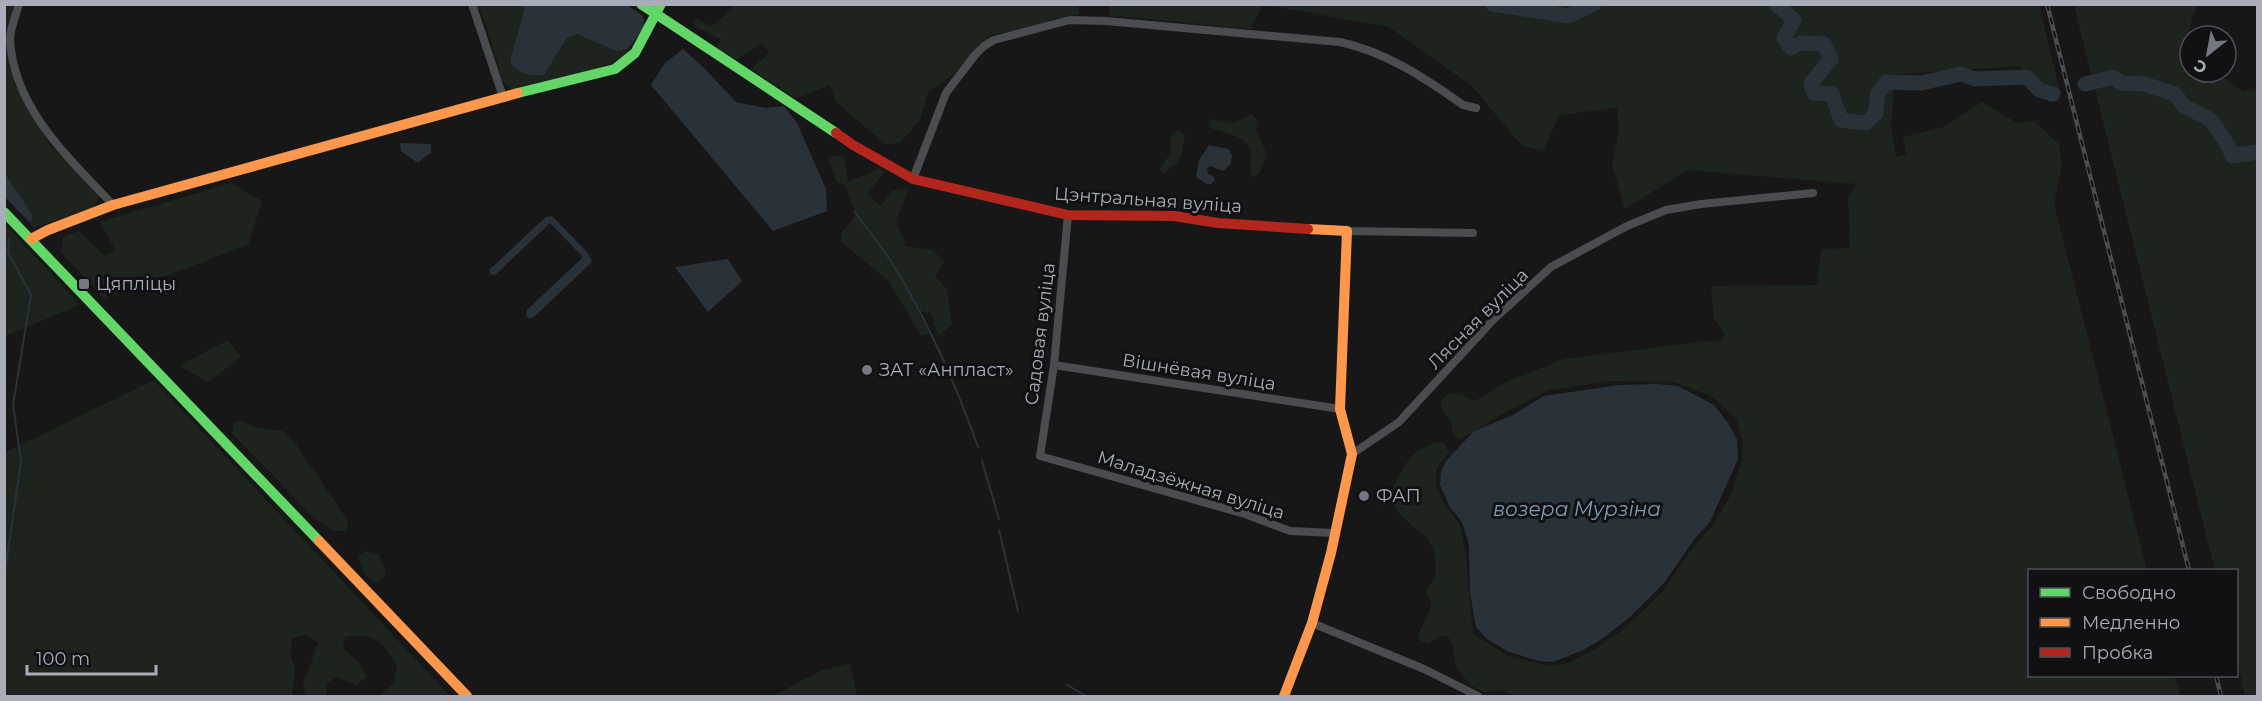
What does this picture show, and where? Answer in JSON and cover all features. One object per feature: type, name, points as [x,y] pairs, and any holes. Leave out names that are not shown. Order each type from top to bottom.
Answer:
[{"type":"street","points":[[19,4],[10,38],[18,84],[53,142],[113,205]]},
{"type":"street","points":[[472,4],[503,97]]},
{"type":"street","name":"Цэнтральная вуліца","points":[[641,4],[853,145],[913,179],[1068,215],[1174,216],[1218,223],[1347,231],[1473,233]]},
{"type":"street","points":[[31,239],[48,230],[113,205],[503,97],[615,69],[635,53],[662,4]]},
{"type":"street","points":[[913,179],[946,93],[984,46],[994,40],[1070,20],[1106,21],[1340,42],[1365,48],[1390,59],[1463,105],[1476,108]]},
{"type":"street","name":"Лясная вуліца","points":[[1352,454],[1399,422],[1492,320],[1551,267],[1627,226],[1666,210],[1701,204],[1813,193]]},
{"type":"street","points":[[4,212],[467,696]]},
{"type":"street","name":"Садовая вуліца","points":[[1040,456],[1054,365],[1068,215]]},
{"type":"street","points":[[1284,696],[1312,623],[1352,454],[1340,409],[1347,231]]},
{"type":"street","name":"Вішнёвая вуліца","points":[[1054,365],[1340,409]]},
{"type":"street","name":"Маладзёжная вуліца","points":[[1040,456],[1245,514],[1290,531],[1334,533]]},
{"type":"street","points":[[1312,623],[1424,669],[1478,696]]},
{"type":"shaded area","points":[[737,4],[1078,4],[1079,14],[991,36],[981,42],[955,74],[928,92],[920,120],[901,142],[886,145],[835,101],[830,85],[795,98],[751,69],[769,53],[762,43],[736,60],[715,48],[722,40],[694,26],[694,18],[712,26]]},
{"type":"shaded area","points":[[1110,4],[1263,5],[1250,29],[1109,15]]},
{"type":"shaded area","points":[[4,5],[15,5],[7,38],[15,85],[50,145],[98,194],[99,199],[94,207],[33,228],[5,187]]},
{"type":"shaded area","points":[[477,5],[524,5],[544,75],[567,38],[577,34],[616,51],[628,49],[631,51],[590,71],[513,90],[503,82],[486,25]]},
{"type":"shaded area","points":[[1266,5],[2039,5],[2060,92],[2047,92],[2036,87],[2022,66],[1895,74],[1891,127],[1896,157],[1906,155],[1903,137],[1943,127],[1982,102],[2017,123],[2034,121],[2059,144],[2062,165],[2054,204],[2147,569],[2028,569],[2028,677],[2174,677],[2181,696],[1516,696],[1499,690],[1484,692],[1470,685],[1456,667],[1452,644],[1448,637],[1442,635],[1428,644],[1421,641],[1418,635],[1430,610],[1431,602],[1426,593],[1435,576],[1434,554],[1428,538],[1405,520],[1394,506],[1392,499],[1394,485],[1405,465],[1417,452],[1431,444],[1443,442],[1449,452],[1436,469],[1436,484],[1443,502],[1460,525],[1465,550],[1473,634],[1508,656],[1550,666],[1568,663],[1594,650],[1623,630],[1663,591],[1693,547],[1714,524],[1731,494],[1741,463],[1743,442],[1736,419],[1711,396],[1674,382],[1611,381],[1548,390],[1461,439],[1453,433],[1452,422],[1442,410],[1441,401],[1448,394],[1461,394],[1475,401],[1510,380],[1564,359],[1707,341],[1720,342],[1725,335],[1714,319],[1711,286],[1817,285],[1821,249],[1850,248],[1848,197],[1856,184],[1688,170],[1625,209],[1612,166],[1619,128],[1617,108],[1559,115],[1543,151],[1522,146],[1472,86],[1389,27]]},
{"type":"shaded area","points":[[2074,5],[2198,5],[2191,24],[2178,24],[2178,84],[2232,84],[2244,92],[2257,89],[2257,696],[2245,696],[2238,664],[2238,569],[2215,569]]},
{"type":"shaded area","points":[[1252,114],[1257,120],[1256,129],[1267,155],[1260,172],[1253,178],[1250,171],[1251,152],[1245,141],[1211,128],[1209,123],[1211,119],[1234,123]]},
{"type":"shaded area","points":[[1179,131],[1185,135],[1178,163],[1171,166],[1165,174],[1161,173],[1160,168],[1171,153],[1172,134]]},
{"type":"shaded area","points":[[844,156],[848,182],[880,168],[884,172],[867,194],[881,206],[892,191],[909,188],[896,221],[906,246],[932,250],[945,262],[935,276],[947,289],[952,325],[938,336],[931,313],[922,311],[919,314],[931,334],[921,336],[889,281],[841,242],[842,232],[856,214],[845,186],[837,182],[827,157]]},
{"type":"shaded area","points":[[231,183],[262,201],[248,245],[104,299],[61,252],[63,237],[79,231],[105,256],[115,250],[100,222]]},
{"type":"shaded area","points":[[5,224],[80,305],[4,336]]},
{"type":"shaded area","points":[[228,340],[241,357],[208,382],[179,366]]},
{"type":"shaded area","points":[[154,380],[450,696],[379,696],[393,684],[397,666],[377,641],[355,636],[345,637],[343,648],[359,663],[367,677],[356,685],[337,677],[327,683],[328,696],[306,696],[303,685],[318,643],[307,635],[292,638],[291,655],[295,669],[292,696],[5,696],[4,458],[6,452]]},
{"type":"shaded area","points":[[242,420],[257,428],[283,431],[295,443],[348,521],[347,531],[333,531],[314,518],[232,433],[234,422]]},
{"type":"shaded area","points":[[365,551],[379,554],[386,574],[378,583],[367,576],[361,565],[358,556]]},
{"type":"shaded area","points":[[850,663],[857,696],[773,696],[820,671]]},
{"type":"water","points":[[524,5],[627,5],[643,16],[645,26],[628,49],[616,51],[577,34],[567,38],[544,75],[530,75],[511,64]]},
{"type":"water","points":[[683,49],[736,102],[765,108],[784,106],[797,123],[826,189],[827,211],[773,231],[651,85],[665,63]]},
{"type":"water","points":[[400,143],[431,144],[431,152],[418,163],[401,151]]},
{"type":"water","points":[[1209,145],[1228,149],[1232,155],[1231,164],[1223,171],[1210,166],[1207,169],[1208,174],[1215,180],[1207,184],[1196,177],[1199,160]]},
{"type":"water","points":[[5,174],[32,214],[29,222],[5,197]]},
{"type":"water","points":[[552,216],[588,253],[592,262],[534,317],[529,319],[526,315],[527,310],[582,256],[550,223],[495,275],[490,274],[489,270],[546,217]]},
{"type":"water","points":[[728,259],[742,281],[708,312],[675,267]]},
{"type":"water","name":"возера Мурзіна","points":[[1619,385],[1678,386],[1714,405],[1737,439],[1738,459],[1710,522],[1696,537],[1664,583],[1630,617],[1602,639],[1583,650],[1553,662],[1539,661],[1509,652],[1487,639],[1476,627],[1470,593],[1469,545],[1462,522],[1450,507],[1440,485],[1441,472],[1446,461],[1474,431],[1513,415],[1544,396]]},
{"type":"waterway","points":[[1493,4],[1568,16],[1594,4]]},
{"type":"waterway","points":[[1776,4],[1794,20],[1784,38],[1791,48],[1800,43],[1824,44],[1831,59],[1811,83],[1814,93],[1832,94],[1841,120],[1866,123],[1876,113],[1877,95],[1886,82],[1921,83],[1961,74],[1975,79],[2027,77],[2039,90],[2053,94]]},
{"type":"waterway","points":[[2085,84],[2113,77],[2121,83],[2144,84],[2175,94],[2184,106],[2211,120],[2229,147],[2232,156],[2258,152]]},
{"type":"waterway","points":[[854,211],[888,256],[929,329],[978,447]]},
{"type":"waterway","points":[[4,578],[21,461],[13,405],[31,295],[8,252],[9,239]]},
{"type":"waterway","points":[[982,461],[999,519]]},
{"type":"waterway","points":[[999,530],[1018,611]]},
{"type":"waterway","points":[[1067,685],[1086,696]]},
{"type":"railway","points":[[2047,4],[2189,569]]},
{"type":"railway","points":[[2216,677],[2221,696]]},
{"type":"traffic: fast","points":[[641,4],[836,133]]},
{"type":"traffic: fast","points":[[518,93],[615,69],[635,53],[661,4]]},
{"type":"traffic: fast","points":[[4,212],[319,541]]},
{"type":"traffic: slow","points":[[31,239],[48,230],[113,205],[518,93]]},
{"type":"traffic: slow","points":[[1284,696],[1312,623],[1331,553],[1352,454],[1340,409],[1347,231],[1308,229]]},
{"type":"traffic: slow","points":[[319,541],[467,696]]},
{"type":"traffic: jam","points":[[836,133],[913,179],[1068,215],[1174,216],[1218,223],[1308,229]]},
{"type":"place","name":"Цяпліцы","points":[[84,284]]},
{"type":"place","name":"ЗАТ «Анпласт»","points":[[867,370]]},
{"type":"place","name":"ФАП","points":[[1364,496]]}]
